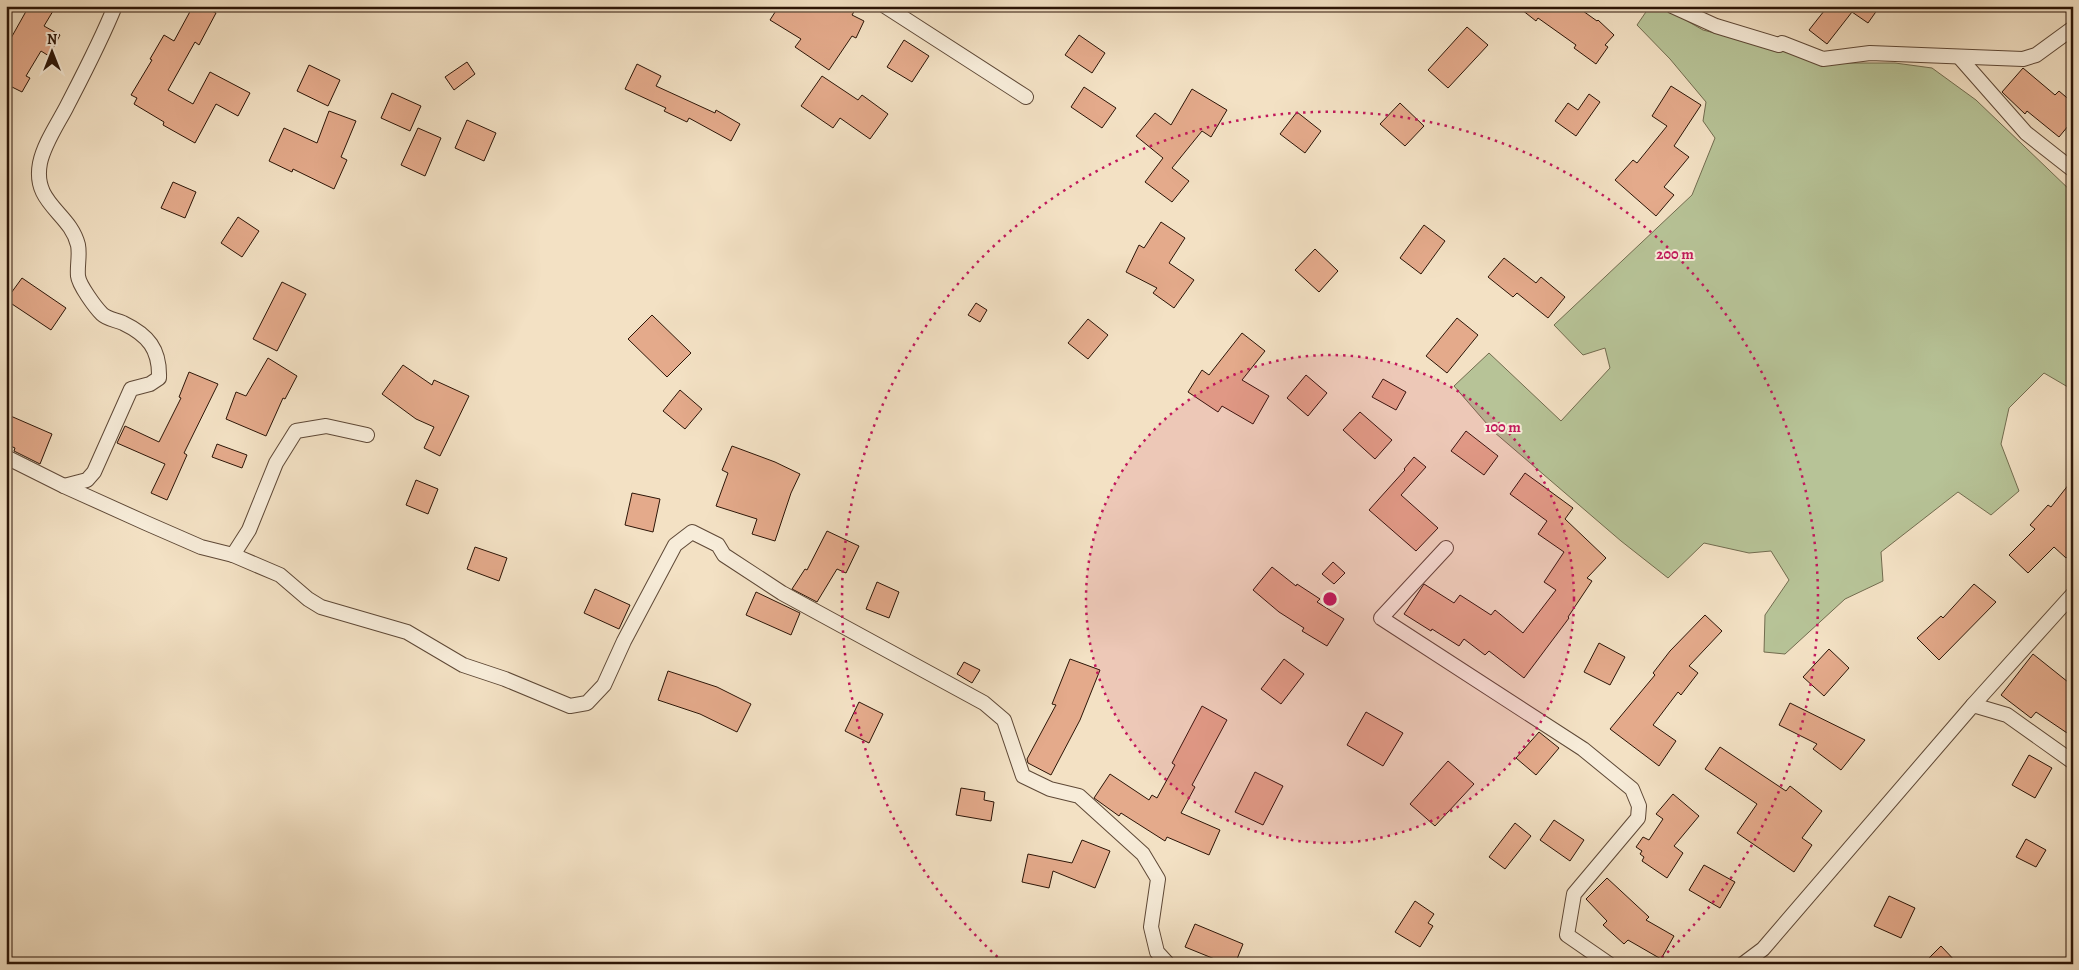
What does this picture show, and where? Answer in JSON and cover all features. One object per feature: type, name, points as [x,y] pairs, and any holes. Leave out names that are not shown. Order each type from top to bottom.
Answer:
[{"type":"street","points":[[64,486],[88,480],[94,472],[131,389],[150,384],[159,378],[160,363],[148,338],[124,323],[103,315],[90,297],[78,277],[78,246],[67,223],[56,213],[40,189],[40,163],[47,144],[104,34],[115,6]]},
{"type":"street","points":[[885,6],[1026,97]]},
{"type":"street","points":[[1672,6],[1716,26],[1779,45],[1782,43],[1823,59],[1870,53],[2023,59],[2036,55],[2073,28]]},
{"type":"street","points":[[1960,58],[2026,132],[2073,170]]},
{"type":"street","points":[[233,555],[249,530],[276,463],[296,432],[326,426],[367,435]]},
{"type":"street","points":[[6,457],[64,486],[201,547],[233,555],[280,575],[308,599],[321,607],[407,632],[463,664],[570,706],[587,703],[604,685],[624,641],[675,546],[692,532],[718,546],[724,555],[782,593],[984,703],[1004,720],[1023,776],[1050,789],[1079,796],[1143,854],[1158,880],[1151,927],[1157,952],[1168,964]]},
{"type":"street","points":[[1446,548],[1381,618],[1583,749],[1632,789],[1639,806],[1638,818],[1574,894],[1567,935],[1609,964]]},
{"type":"street","points":[[1743,964],[1763,949],[1973,705],[2073,594]]},
{"type":"street","points":[[1973,705],[2007,715],[2073,762]]},
{"type":"green space","points":[[1650,6],[1668,10],[1703,30],[1832,63],[1895,63],[1932,68],[1976,100],[2073,193],[2073,390],[2044,373],[2009,408],[2001,444],[2019,491],[1991,515],[1958,492],[1881,552],[1883,581],[1845,599],[1785,654],[1764,652],[1765,615],[1789,580],[1771,551],[1749,553],[1704,543],[1668,578],[1621,541],[1494,432],[1454,386],[1489,353],[1561,421],[1610,368],[1605,348],[1583,355],[1554,325],[1692,195],[1715,138],[1703,121],[1706,102],[1670,59],[1637,25]]},
{"type":"building","points":[[29,6],[56,6],[44,26],[60,35],[49,56],[41,51],[26,76],[30,78],[22,92],[6,84],[6,47]]},
{"type":"building","points":[[193,6],[202,6],[216,13],[199,45],[195,42],[168,90],[193,104],[210,72],[250,93],[238,116],[216,104],[195,143],[163,125],[164,122],[134,104],[137,98],[131,95],[152,60],[150,59],[164,35],[174,41]]},
{"type":"building","points":[[779,6],[848,6],[855,10],[852,15],[864,21],[856,38],[852,36],[829,70],[795,47],[801,39],[770,20]]},
{"type":"building","points":[[1517,6],[1576,6],[1598,20],[1614,35],[1605,45],[1608,47],[1596,64],[1574,48],[1576,45],[1538,18],[1536,21]]},
{"type":"building","points":[[1828,6],[1880,6],[1868,23],[1852,12],[1827,44],[1809,30]]},
{"type":"building","points":[[1467,27],[1488,45],[1448,88],[1428,70]]},
{"type":"building","points":[[1079,35],[1105,53],[1092,73],[1065,55]]},
{"type":"building","points":[[904,40],[929,56],[912,82],[887,67]]},
{"type":"building","points":[[467,62],[475,74],[454,90],[445,77]]},
{"type":"building","points":[[637,64],[661,76],[656,86],[715,113],[716,110],[740,124],[731,141],[689,118],[687,122],[664,111],[666,108],[625,89]]},
{"type":"building","points":[[309,65],[340,80],[328,106],[297,91]]},
{"type":"building","points":[[2023,68],[2055,95],[2059,91],[2073,103],[2073,120],[2059,137],[2027,111],[2025,114],[2002,92]]},
{"type":"building","points":[[822,76],[858,100],[862,95],[888,114],[870,139],[840,118],[833,128],[801,106]]},
{"type":"building","points":[[1671,86],[1701,105],[1674,146],[1689,157],[1664,187],[1674,195],[1656,216],[1615,180],[1633,160],[1637,163],[1667,126],[1652,116]]},
{"type":"building","points":[[1084,87],[1116,108],[1102,128],[1071,107]]},
{"type":"building","points":[[1192,89],[1227,110],[1211,137],[1202,131],[1172,168],[1189,181],[1172,202],[1145,182],[1163,158],[1136,136],[1155,113],[1171,125]]},
{"type":"building","points":[[392,93],[421,106],[410,131],[381,118]]},
{"type":"building","points":[[1589,94],[1600,102],[1576,136],[1555,121],[1568,103],[1578,110]]},
{"type":"building","points":[[1400,103],[1424,126],[1405,146],[1380,124]]},
{"type":"building","points":[[329,111],[356,121],[341,157],[347,160],[334,189],[293,169],[292,172],[269,161],[284,128],[317,143]]},
{"type":"building","points":[[1297,112],[1321,131],[1305,153],[1280,134]]},
{"type":"building","points":[[467,120],[496,133],[484,161],[455,148]]},
{"type":"building","points":[[418,128],[441,138],[425,176],[401,165]]},
{"type":"building","points":[[173,182],[196,192],[185,218],[161,208]]},
{"type":"building","points":[[238,217],[259,231],[242,257],[221,243]]},
{"type":"building","points":[[1161,222],[1185,238],[1169,263],[1194,280],[1174,308],[1153,293],[1157,288],[1126,272],[1139,245],[1144,248]]},
{"type":"building","points":[[1424,225],[1445,241],[1421,274],[1400,258]]},
{"type":"building","points":[[1315,249],[1338,271],[1319,292],[1295,270]]},
{"type":"building","points":[[1504,258],[1536,283],[1541,277],[1565,297],[1548,318],[1517,293],[1513,297],[1488,277]]},
{"type":"building","points":[[22,278],[66,308],[51,330],[6,300]]},
{"type":"building","points":[[282,282],[306,294],[277,351],[253,339]]},
{"type":"building","points":[[976,303],[987,310],[980,322],[968,315]]},
{"type":"building","points":[[652,315],[691,353],[667,377],[628,339]]},
{"type":"building","points":[[1457,318],[1478,335],[1447,373],[1426,356]]},
{"type":"building","points":[[1088,319],[1108,335],[1088,359],[1068,343]]},
{"type":"building","points":[[1242,333],[1265,351],[1242,380],[1269,396],[1253,424],[1222,406],[1218,412],[1188,392],[1202,370],[1209,375]]},
{"type":"building","points":[[268,358],[297,376],[285,399],[283,398],[266,436],[226,419],[236,392],[246,396]]},
{"type":"building","points":[[403,365],[432,385],[434,380],[469,396],[440,456],[424,448],[434,427],[416,419],[382,394]]},
{"type":"building","points":[[189,372],[218,384],[184,453],[187,455],[167,500],[151,493],[165,464],[117,443],[125,426],[159,442],[181,398],[179,397]]},
{"type":"building","points":[[1306,375],[1327,393],[1308,416],[1287,398]]},
{"type":"building","points":[[1383,379],[1406,392],[1396,410],[1372,397]]},
{"type":"building","points":[[680,390],[702,409],[685,429],[663,411]]},
{"type":"building","points":[[1360,412],[1392,440],[1375,459],[1343,430]]},
{"type":"building","points":[[6,414],[52,434],[40,464],[14,451],[15,448],[6,444]]},
{"type":"building","points":[[1466,431],[1498,456],[1484,475],[1451,451]]},
{"type":"building","points":[[217,444],[247,455],[242,468],[212,457]]},
{"type":"building","points":[[732,446],[775,462],[800,474],[791,493],[775,541],[752,534],[757,519],[716,506],[728,473],[722,470]]},
{"type":"building","points":[[1414,457],[1426,467],[1401,495],[1438,528],[1416,551],[1369,510],[1405,470]]},
{"type":"building","points":[[1525,473],[1573,508],[1565,519],[1606,558],[1587,578],[1592,581],[1569,618],[1524,678],[1489,651],[1485,655],[1464,639],[1459,646],[1404,614],[1424,584],[1454,603],[1460,595],[1491,615],[1495,610],[1523,633],[1556,590],[1544,582],[1564,552],[1538,534],[1547,521],[1510,494]]},
{"type":"building","points":[[2073,479],[2073,551],[2066,558],[2054,547],[2028,573],[2009,555],[2035,529],[2030,525],[2048,505],[2051,507]]},
{"type":"building","points":[[416,480],[438,489],[428,514],[406,505]]},
{"type":"building","points":[[632,493],[660,499],[653,532],[625,525]]},
{"type":"building","points":[[827,531],[859,546],[846,573],[837,569],[817,602],[792,589],[805,569],[807,570]]},
{"type":"building","points":[[475,547],[507,558],[499,581],[467,569]]},
{"type":"building","points":[[1333,562],[1345,573],[1334,584],[1322,574]]},
{"type":"building","points":[[1272,567],[1296,586],[1297,584],[1320,599],[1317,602],[1344,619],[1327,646],[1302,631],[1304,628],[1279,612],[1253,590]]},
{"type":"building","points":[[877,582],[899,592],[889,618],[866,609]]},
{"type":"building","points":[[1974,584],[1996,602],[1939,660],[1917,638],[1941,616],[1943,618]]},
{"type":"building","points":[[595,589],[630,605],[619,629],[584,613]]},
{"type":"building","points":[[756,592],[800,613],[791,635],[746,615]]},
{"type":"building","points":[[1705,615],[1722,631],[1689,666],[1698,673],[1681,695],[1678,692],[1653,725],[1676,741],[1659,766],[1610,729],[1655,675],[1653,673],[1670,651]]},
{"type":"building","points":[[1599,643],[1625,657],[1610,685],[1584,672]]},
{"type":"building","points":[[1829,649],[1849,668],[1824,696],[1803,677]]},
{"type":"building","points":[[2033,654],[2073,686],[2073,737],[2036,712],[2031,718],[2001,695]]},
{"type":"building","points":[[1070,659],[1100,670],[1080,720],[1051,775],[1028,763],[1027,759],[1056,705],[1052,704]]},
{"type":"building","points":[[1284,659],[1304,674],[1281,704],[1261,689]]},
{"type":"building","points":[[964,662],[980,670],[972,683],[957,674]]},
{"type":"building","points":[[668,671],[717,687],[751,704],[737,732],[700,714],[658,700]]},
{"type":"building","points":[[859,702],[883,714],[869,743],[845,731]]},
{"type":"building","points":[[1790,703],[1865,740],[1841,770],[1813,749],[1817,744],[1779,725]]},
{"type":"building","points":[[1202,706],[1227,720],[1192,785],[1195,787],[1181,813],[1220,830],[1209,855],[1167,837],[1165,841],[1121,813],[1119,816],[1094,798],[1110,774],[1149,800],[1152,795],[1157,798],[1175,765],[1172,763]]},
{"type":"building","points":[[1366,712],[1403,733],[1383,766],[1347,745]]},
{"type":"building","points":[[1539,732],[1559,748],[1536,775],[1516,758]]},
{"type":"building","points":[[1720,747],[1786,791],[1790,786],[1822,811],[1802,838],[1812,845],[1794,872],[1737,833],[1757,804],[1705,769]]},
{"type":"building","points":[[2029,755],[2052,768],[2035,798],[2012,785]]},
{"type":"building","points":[[1448,761],[1474,784],[1435,826],[1410,804]]},
{"type":"building","points":[[1255,772],[1283,786],[1263,825],[1235,812]]},
{"type":"building","points":[[961,788],[985,792],[984,800],[994,802],[991,821],[956,815]]},
{"type":"building","points":[[1673,794],[1699,816],[1674,846],[1683,853],[1667,878],[1642,861],[1644,857],[1640,854],[1642,851],[1636,847],[1643,837],[1649,840],[1663,819],[1656,814]]},
{"type":"building","points":[[1554,820],[1584,840],[1570,861],[1540,840]]},
{"type":"building","points":[[1515,823],[1531,836],[1505,869],[1489,857]]},
{"type":"building","points":[[2026,839],[2046,850],[2036,867],[2016,857]]},
{"type":"building","points":[[1082,840],[1110,851],[1095,888],[1053,871],[1049,888],[1022,882],[1028,854],[1072,863]]},
{"type":"building","points":[[1704,865],[1735,882],[1720,908],[1689,890]]},
{"type":"building","points":[[1607,878],[1649,917],[1646,920],[1674,936],[1661,959],[1628,940],[1624,944],[1603,925],[1607,921],[1586,899]]},
{"type":"building","points":[[1889,896],[1915,908],[1901,938],[1874,926]]},
{"type":"building","points":[[1415,901],[1434,914],[1428,923],[1433,926],[1420,947],[1395,932]]},
{"type":"building","points":[[1195,924],[1243,944],[1235,964],[1227,964],[1185,947]]},
{"type":"building","points":[[1941,946],[1958,964],[1923,964]]}]
